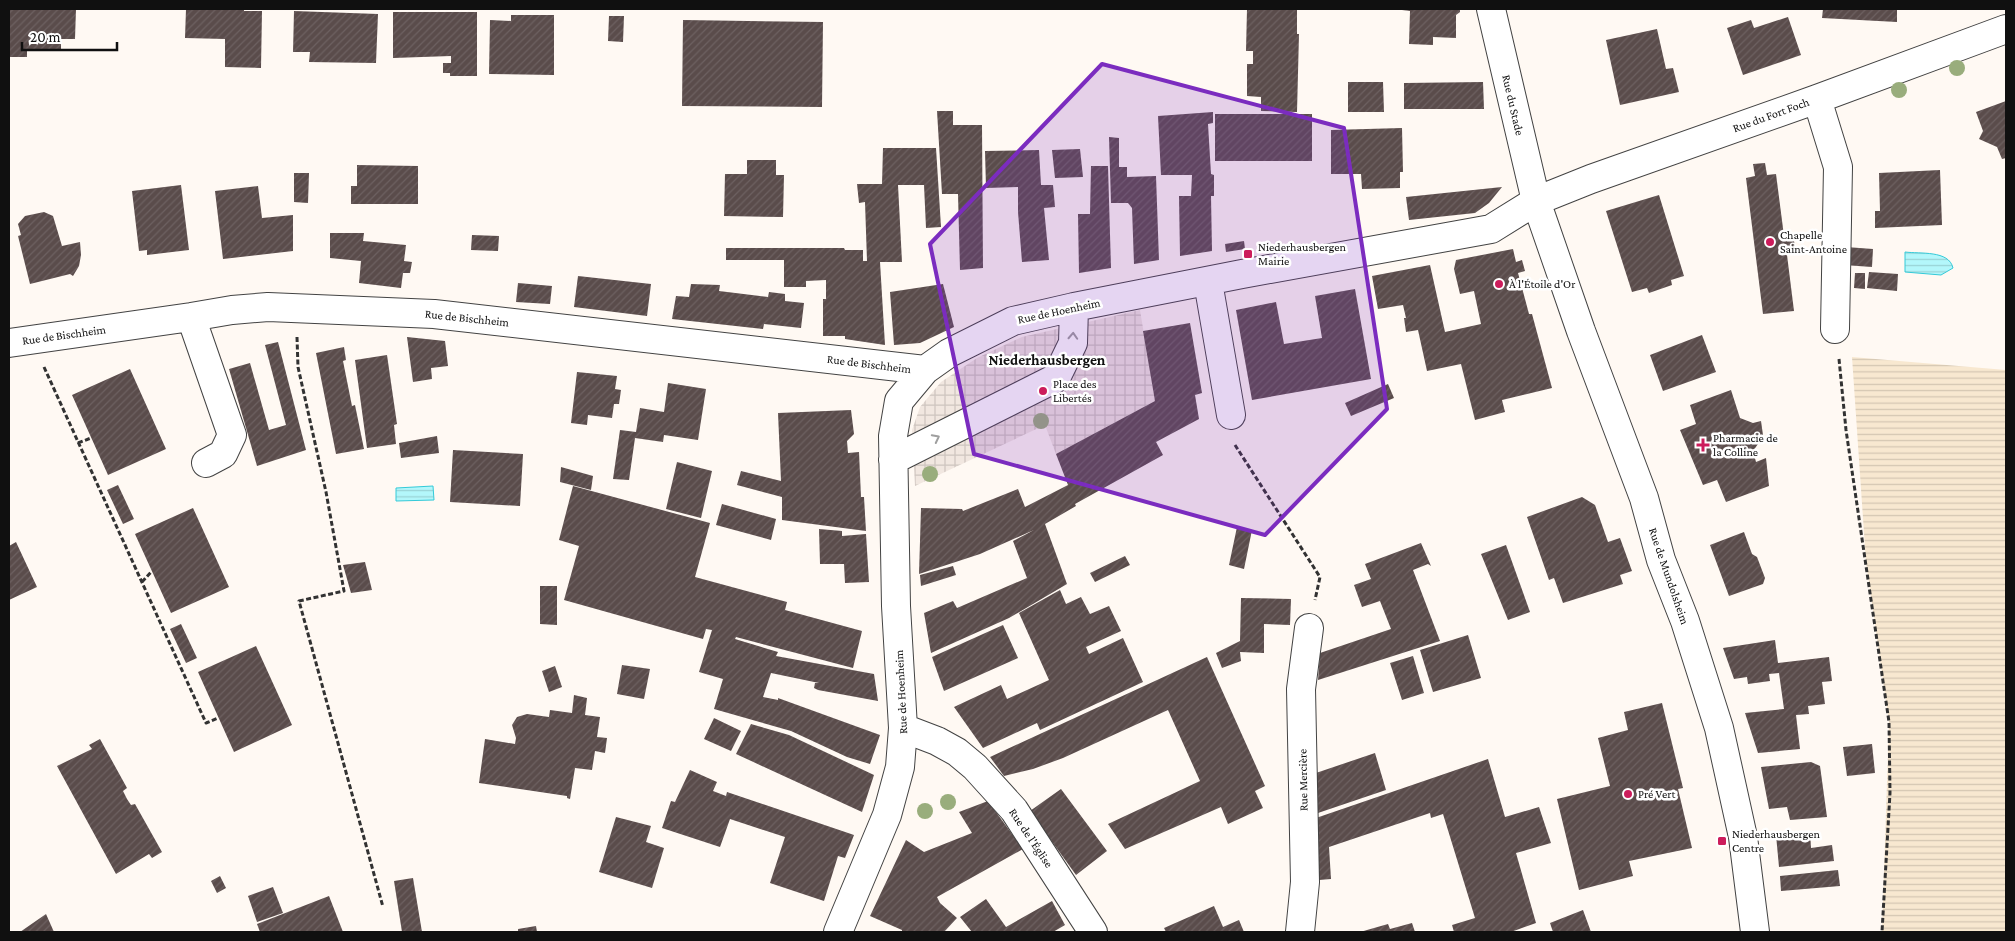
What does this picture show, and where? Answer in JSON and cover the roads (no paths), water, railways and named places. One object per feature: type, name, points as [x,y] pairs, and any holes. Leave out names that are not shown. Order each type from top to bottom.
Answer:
[{"type":"street","name":"Rue du Stade","points":[[1491,9],[1536,201]]},
{"type":"street","name":"Rue du Fort Foch","points":[[1536,201],[1591,178],[1817,99],[2006,29]]},
{"type":"street","points":[[1817,99],[1838,167],[1835,329]]},
{"type":"street","name":"Rue de Hoenheim","points":[[838,932],[887,814],[900,767],[903,728],[896,606],[892,436],[898,401],[925,370],[949,353],[1013,321],[1074,307],[1491,229],[1536,201]]},
{"type":"street","name":"Rue de Mundolsheim","points":[[1536,201],[1581,331],[1644,498],[1661,560],[1685,621],[1719,728],[1743,837],[1755,932]]},
{"type":"street","points":[[1208,282],[1230,415]]},
{"type":"street","name":"Rue de Bischheim","points":[[20,341],[232,310],[268,307],[301,308],[434,314],[925,370]]},
{"type":"street","points":[[893,460],[1056,378],[1073,343],[1074,307]]},
{"type":"street","points":[[192,317],[232,435],[223,454],[206,463]]},
{"type":"street","name":"Rue Mercière","points":[[1300,932],[1305,882],[1301,689],[1309,628]]},
{"type":"street","name":"Rue de l'Église","points":[[903,728],[938,741],[957,752],[975,767],[1014,810],[1093,932]]},
{"type":"water","points":[[1905,252],[1933,254],[1946,258],[1953,268],[1941,275],[1905,272]]},
{"type":"water","points":[[433,486],[434,500],[396,501],[396,488]]},
{"type":"place","name":"Chapelle Saint-Antoine","points":[[1770,242]]},
{"type":"place","name":"Niederhausbergen Mairie","points":[[1248,254]]},
{"type":"place","name":"À l'Étoile d'Or","points":[[1499,284]]},
{"type":"place","name":"Place des Libertés","points":[[1043,391]]},
{"type":"place","name":"Pharmacie de la Colline","points":[[1703,445]]},
{"type":"place","name":"Pré Vert","points":[[1628,794]]},
{"type":"place","name":"Niederhausbergen Centre","points":[[1722,841]]},
{"type":"district","name":"Niederhausbergen","points":[[1047,360]]}]
